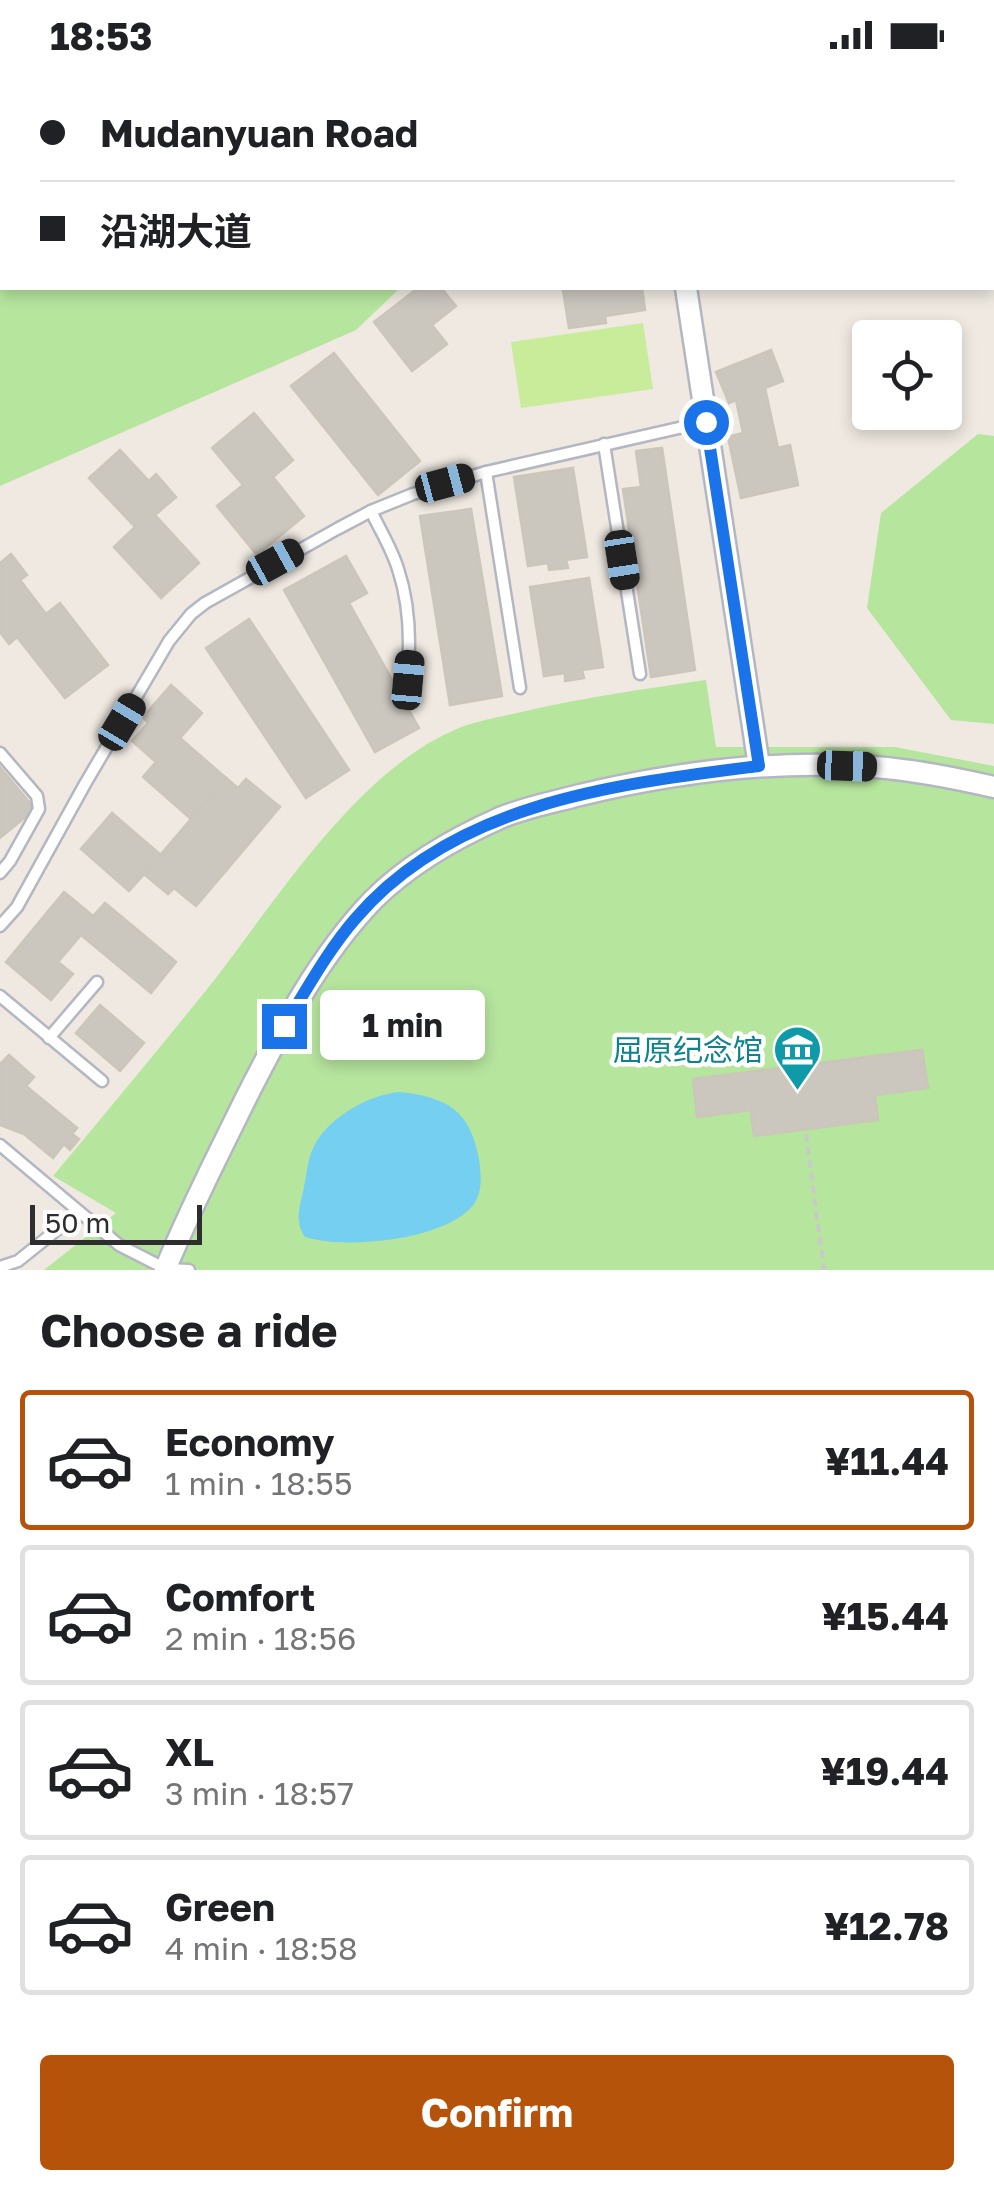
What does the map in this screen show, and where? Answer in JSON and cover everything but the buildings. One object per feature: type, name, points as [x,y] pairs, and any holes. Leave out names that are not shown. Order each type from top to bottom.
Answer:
[{"type":"street","points":[[686,290],[759,766]]},
{"type":"street","points":[[165,1269],[277,1038],[333,949],[377,896],[432,855],[502,818],[536,806],[681,775],[759,766],[873,766],[994,787]]},
{"type":"lane","points":[[0,926],[18,907],[84,784],[169,641],[191,614],[224,591],[371,511],[413,494],[486,472],[706,422]]},
{"type":"lane","points":[[604,444],[640,674]]},
{"type":"lane","points":[[486,472],[520,688]]},
{"type":"lane","points":[[371,511],[397,565],[405,592],[408,680]]},
{"type":"lane","points":[[0,752],[37,796],[40,809],[0,874]]},
{"type":"lane","points":[[49,1038],[96,982]]},
{"type":"lane","points":[[0,996],[102,1082]]},
{"type":"lane","points":[[0,1145],[119,1244],[165,1269],[188,1270]]},
{"type":"lane","points":[[0,1267],[18,1261],[79,1212]]},
{"type":"path","points":[[806,1134],[824,1270]]},
{"type":"green space","points":[[0,290],[398,290],[356,330],[0,486]]},
{"type":"green space","points":[[643,323],[653,389],[521,408],[511,342]]},
{"type":"green space","points":[[978,434],[994,436],[994,724],[951,720],[867,608],[881,513]]},
{"type":"green space","points":[[706,680],[716,747],[895,747],[994,766],[994,1270],[44,1270],[116,1213],[53,1176],[208,988],[320,842],[386,774],[421,748],[475,723],[570,702]]},
{"type":"water","points":[[399,1092],[443,1102],[462,1118],[479,1159],[480,1188],[474,1204],[442,1226],[395,1239],[345,1242],[305,1237],[299,1210],[317,1141],[348,1111],[373,1098]]},
{"type":"place","name":"屈原纪念馆","points":[[798,1092]]},
{"type":"route","points":[[284,1026],[356,918],[404,873],[461,838],[536,806],[622,785],[759,766],[706,422]]}]
